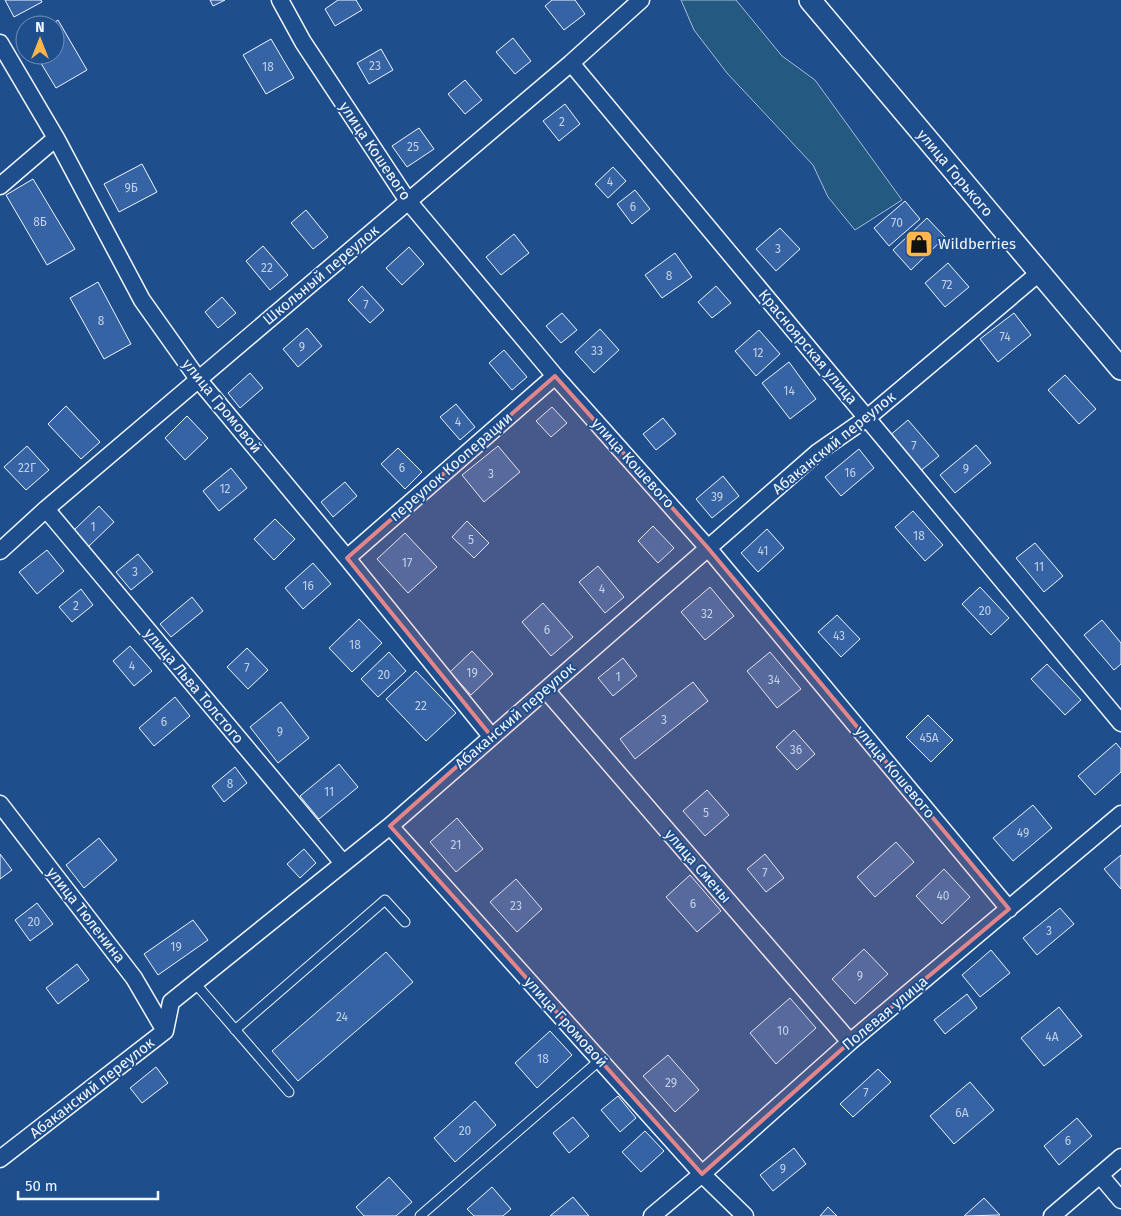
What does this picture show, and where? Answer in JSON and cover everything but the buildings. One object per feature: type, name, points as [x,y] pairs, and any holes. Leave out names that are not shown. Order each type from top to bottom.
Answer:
[{"type":"street","name":"улица Кошевого","points":[[280,0],[302,42],[408,201],[555,376],[708,548],[1009,909]]},
{"type":"street","name":"Школьный переулок","points":[[0,551],[46,509],[571,63],[642,0]]},
{"type":"street","name":"улица Горького","points":[[810,0],[1121,369]]},
{"type":"street","name":"улица Громовой","points":[[0,43],[56,138],[142,300],[198,379],[347,558],[491,736]]},
{"type":"street","name":"Красноярская улица","points":[[571,63],[1121,723]]},
{"type":"street","points":[[0,186],[56,138]]},
{"type":"street","name":"Абаканский переулок","points":[[0,1159],[165,1030],[171,1002],[390,826],[818,452],[867,418],[1039,273]]},
{"type":"street","name":"переулок Кооперации","points":[[347,558],[555,376]]},
{"type":"street","name":"улица Льва Толстого","points":[[46,509],[343,863]]},
{"type":"street","name":"улица Смены","points":[[546,690],[850,1042]]},
{"type":"street","name":"улица Тюленина","points":[[0,804],[134,978],[165,1030]]},
{"type":"street","name":"Полевая улица","points":[[652,1216],[850,1042],[1121,814]]},
{"type":"street","name":"улица Громовой","points":[[390,826],[702,1174],[745,1216]]},
{"type":"street","points":[[1052,1216],[1121,1157]]},
{"type":"street","points":[[1100,1175],[1121,1200]]},
{"type":"lane","points":[[235,1030],[385,900],[405,922]]},
{"type":"lane","points":[[195,983],[289,1092]]},
{"type":"lane","points":[[420,1216],[600,1060]]},
{"type":"highlighted area","points":[[555,376],[708,548],[1009,909],[850,1042],[702,1174],[390,826],[491,736],[347,558]]},
{"type":"shaded area","points":[[681,0],[736,0],[782,56],[815,80],[902,200],[855,230],[828,197],[813,165],[727,73],[694,30]]},
{"type":"place","name":"Wildberries","points":[[919,244]]}]
